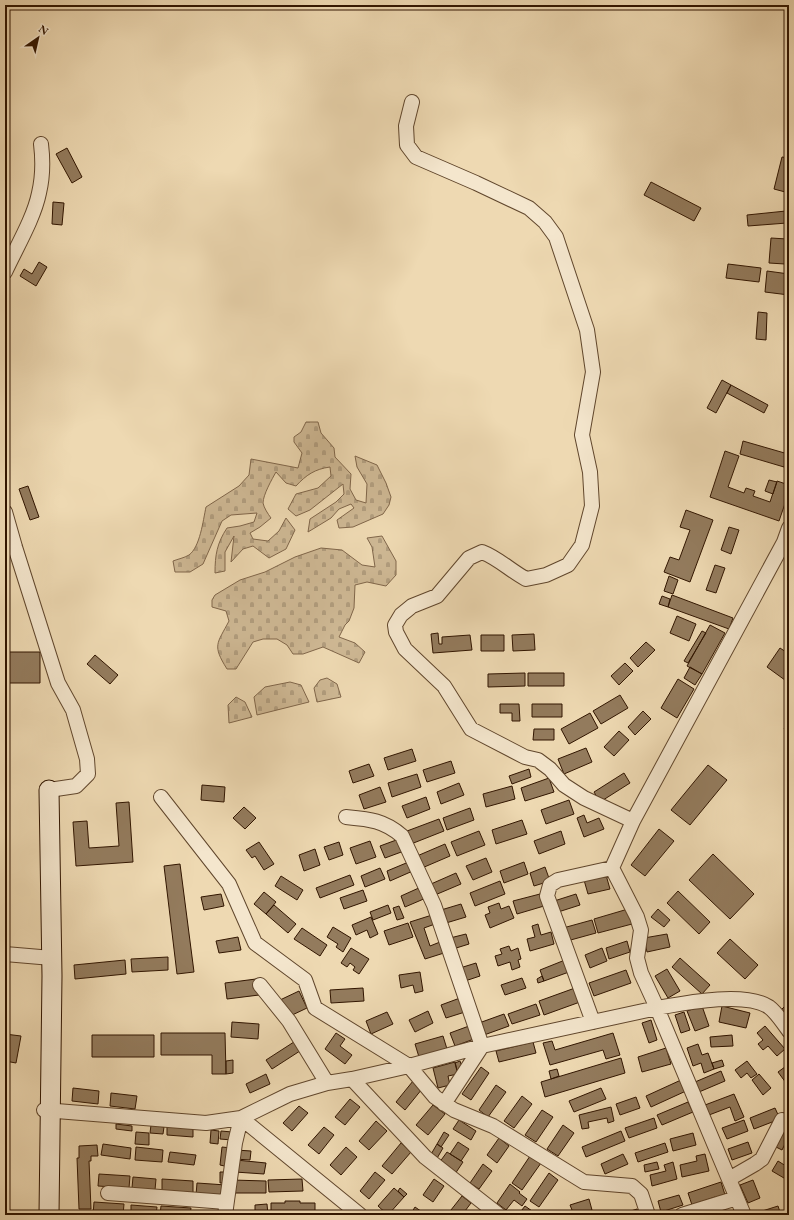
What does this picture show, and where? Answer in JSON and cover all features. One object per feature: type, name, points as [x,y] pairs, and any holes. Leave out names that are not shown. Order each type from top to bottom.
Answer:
[{"type":"main road","points":[[49,790],[52,958],[50,1215]]},
{"type":"street","points":[[412,102],[406,132],[407,145],[416,157],[529,208],[545,222],[556,237],[587,330],[593,372],[582,435],[590,472],[592,506],[582,545],[568,564],[546,575],[526,579],[512,572],[493,556],[482,552],[468,558],[437,596],[412,606],[401,615],[395,625],[396,632],[406,650],[444,686],[471,729],[525,758],[538,760],[550,769],[564,785],[584,798],[633,821]]},
{"type":"street","points":[[5,272],[23,234],[39,193],[43,161],[41,144]]},
{"type":"street","points":[[5,512],[14,547],[58,683],[74,710],[87,760],[88,774],[76,786],[49,790]]},
{"type":"street","points":[[612,868],[633,821],[784,542],[789,528]]},
{"type":"street","points":[[161,797],[229,884],[255,943],[305,980],[315,1008],[409,1066],[435,1097],[454,1110],[493,1126],[584,1182],[632,1186],[641,1194],[648,1215]]},
{"type":"street","points":[[346,817],[384,823],[402,836],[434,905],[482,1046]]},
{"type":"street","points":[[612,868],[637,917],[641,930],[637,958],[640,973],[657,1008],[744,1215]]},
{"type":"street","points":[[593,1022],[546,896],[550,885],[558,880],[612,868]]},
{"type":"street","points":[[5,954],[52,958]]},
{"type":"street","points":[[260,985],[289,1021],[327,1083]]},
{"type":"street","points":[[44,1110],[206,1123],[241,1118],[290,1094],[327,1083],[409,1066],[482,1046],[657,1008],[711,999],[743,1000],[758,1003],[770,1008],[789,1031]]},
{"type":"street","points":[[444,1104],[482,1046]]},
{"type":"street","points":[[352,1079],[425,1157],[499,1215]]},
{"type":"street","points":[[108,1193],[225,1208],[234,1143],[241,1118]]},
{"type":"street","points":[[241,1118],[360,1215]]},
{"type":"street","points":[[729,1179],[762,1159],[782,1120]]},
{"type":"street","points":[[682,1215],[737,1198]]},
{"type":"green space","points":[[306,422],[318,422],[321,433],[334,448],[335,457],[351,474],[350,489],[356,500],[366,503],[367,484],[357,467],[355,456],[377,465],[391,497],[389,505],[383,514],[353,527],[339,528],[337,520],[354,508],[351,504],[339,509],[331,518],[308,532],[310,519],[336,502],[344,494],[343,484],[310,510],[296,516],[288,509],[296,494],[318,488],[331,476],[330,467],[311,473],[296,486],[286,483],[276,472],[263,500],[265,509],[271,518],[250,533],[253,539],[268,541],[279,531],[286,518],[295,530],[286,549],[269,558],[253,546],[243,549],[231,562],[234,536],[225,552],[225,571],[215,573],[217,549],[227,528],[254,522],[257,513],[231,515],[222,521],[203,564],[190,572],[175,572],[173,561],[189,555],[196,546],[206,507],[239,486],[249,475],[251,459],[298,468],[302,453],[294,442],[294,437],[301,432]]},
{"type":"green space","points":[[382,536],[396,561],[396,575],[386,586],[367,582],[355,585],[354,608],[349,621],[345,625],[339,637],[355,643],[365,652],[359,663],[323,647],[303,654],[293,654],[287,645],[277,639],[263,639],[253,642],[236,669],[227,669],[219,655],[218,645],[229,621],[226,611],[212,607],[212,600],[215,595],[240,580],[265,572],[295,557],[321,548],[342,550],[362,565],[375,567],[372,547],[367,538]]},
{"type":"green space","points":[[327,678],[337,684],[341,697],[317,702],[314,688],[320,680]]},
{"type":"green space","points":[[290,682],[301,685],[309,702],[257,715],[254,697],[265,687]]},
{"type":"green space","points":[[236,697],[245,702],[252,717],[229,723],[228,705]]},
{"type":"building","points":[[67,148],[82,177],[72,183],[56,154]]},
{"type":"building","points":[[782,157],[789,158],[789,193],[774,189]]},
{"type":"building","points":[[651,182],[701,208],[694,221],[644,195]]},
{"type":"building","points":[[53,202],[64,203],[62,225],[52,224]]},
{"type":"building","points":[[786,211],[787,223],[748,226],[747,215]]},
{"type":"building","points":[[771,238],[787,239],[785,264],[769,263]]},
{"type":"building","points":[[39,262],[47,267],[36,286],[20,276],[24,269],[32,274]]},
{"type":"building","points":[[728,264],[761,268],[759,282],[726,278]]},
{"type":"building","points":[[767,271],[789,274],[789,295],[765,292]]},
{"type":"building","points":[[758,312],[767,313],[766,340],[756,339]]},
{"type":"building","points":[[722,380],[731,385],[716,413],[707,408]]},
{"type":"building","points":[[731,385],[768,405],[764,413],[727,393]]},
{"type":"building","points":[[743,441],[788,454],[784,467],[740,454]]},
{"type":"building","points":[[725,451],[739,456],[728,487],[744,493],[746,488],[755,491],[753,496],[770,502],[777,481],[789,485],[789,492],[779,521],[710,497]]},
{"type":"building","points":[[769,480],[777,482],[773,494],[765,491]]},
{"type":"building","points":[[28,486],[39,517],[30,520],[19,489]]},
{"type":"building","points":[[686,510],[713,520],[690,582],[664,572],[670,557],[679,560],[690,530],[680,527]]},
{"type":"building","points":[[729,527],[739,530],[731,554],[721,550]]},
{"type":"building","points":[[715,565],[725,568],[716,593],[706,590]]},
{"type":"building","points":[[669,576],[678,580],[673,594],[664,591]]},
{"type":"building","points":[[672,595],[733,618],[729,629],[668,607]]},
{"type":"building","points":[[662,596],[670,599],[668,607],[659,604]]},
{"type":"building","points":[[677,616],[696,624],[689,641],[670,633]]},
{"type":"building","points":[[710,625],[725,633],[702,674],[687,666]]},
{"type":"building","points":[[702,631],[706,633],[688,663],[684,661]]},
{"type":"building","points":[[438,633],[439,644],[442,644],[442,637],[470,635],[472,650],[433,653],[431,634]]},
{"type":"building","points":[[534,634],[535,650],[513,651],[512,635]]},
{"type":"building","points":[[481,635],[504,635],[504,651],[481,651]]},
{"type":"building","points":[[646,642],[655,650],[638,667],[630,658]]},
{"type":"building","points":[[780,648],[789,654],[789,683],[767,667]]},
{"type":"building","points":[[5,652],[40,652],[40,683],[5,683]]},
{"type":"building","points":[[95,655],[118,675],[110,684],[87,664]]},
{"type":"building","points":[[625,663],[633,671],[619,685],[611,676]]},
{"type":"building","points":[[690,667],[702,674],[695,685],[684,678]]},
{"type":"building","points":[[525,673],[525,686],[488,687],[488,674]]},
{"type":"building","points":[[528,673],[564,673],[564,686],[528,686]]},
{"type":"building","points":[[678,679],[694,689],[677,718],[661,708]]},
{"type":"building","points":[[620,695],[628,708],[601,724],[593,711]]},
{"type":"building","points":[[500,704],[519,704],[520,721],[512,721],[512,713],[500,713]]},
{"type":"building","points":[[532,704],[562,704],[562,717],[532,717]]},
{"type":"building","points":[[643,711],[651,719],[635,735],[628,727]]},
{"type":"building","points":[[590,713],[598,728],[569,744],[561,729]]},
{"type":"building","points":[[789,721],[789,733],[784,729]]},
{"type":"building","points":[[534,729],[554,729],[554,740],[533,740]]},
{"type":"building","points":[[619,731],[629,740],[614,756],[604,747]]},
{"type":"building","points":[[586,748],[592,762],[564,774],[558,759]]},
{"type":"building","points":[[412,749],[416,761],[388,770],[384,758]]},
{"type":"building","points":[[451,761],[455,773],[427,782],[423,770]]},
{"type":"building","points":[[369,764],[374,776],[353,783],[349,771]]},
{"type":"building","points":[[708,765],[727,780],[690,825],[671,810]]},
{"type":"building","points":[[529,769],[531,777],[512,784],[509,776]]},
{"type":"building","points":[[624,773],[630,783],[600,802],[594,792]]},
{"type":"building","points":[[417,774],[421,787],[392,797],[388,783]]},
{"type":"building","points":[[549,778],[554,792],[525,801],[521,788]]},
{"type":"building","points":[[459,783],[464,795],[441,804],[437,792]]},
{"type":"building","points":[[202,785],[225,787],[224,802],[201,800]]},
{"type":"building","points":[[512,786],[515,799],[486,807],[483,794]]},
{"type":"building","points":[[380,787],[386,802],[364,809],[359,795]]},
{"type":"building","points":[[426,797],[430,809],[407,818],[402,806]]},
{"type":"building","points":[[569,800],[574,814],[546,824],[541,810]]},
{"type":"building","points":[[129,802],[133,862],[76,866],[73,822],[87,821],[89,848],[119,846],[116,803]]},
{"type":"building","points":[[244,807],[256,818],[245,829],[233,818]]},
{"type":"building","points":[[470,808],[474,820],[447,830],[443,818]]},
{"type":"building","points":[[584,815],[587,823],[599,818],[604,829],[584,837],[577,818]]},
{"type":"building","points":[[439,819],[444,831],[411,844],[407,831]]},
{"type":"building","points":[[522,820],[527,834],[496,844],[492,830]]},
{"type":"building","points":[[659,829],[674,841],[645,876],[631,865]]},
{"type":"building","points":[[479,831],[485,845],[457,856],[451,842]]},
{"type":"building","points":[[561,831],[565,844],[539,854],[534,841]]},
{"type":"building","points":[[399,839],[404,851],[385,858],[380,846]]},
{"type":"building","points":[[370,841],[376,857],[356,864],[350,848]]},
{"type":"building","points":[[259,842],[274,864],[264,870],[255,856],[252,858],[246,850]]},
{"type":"building","points":[[339,842],[343,855],[329,860],[324,847]]},
{"type":"building","points":[[445,844],[450,856],[422,868],[417,856]]},
{"type":"building","points":[[315,849],[320,865],[304,871],[299,855]]},
{"type":"building","points":[[713,854],[754,894],[730,919],[689,880]]},
{"type":"building","points":[[486,858],[492,872],[473,880],[466,866]]},
{"type":"building","points":[[411,861],[415,870],[390,881],[387,871]]},
{"type":"building","points":[[524,862],[528,874],[504,883],[500,871]]},
{"type":"building","points":[[180,864],[194,972],[177,974],[164,866]]},
{"type":"building","points":[[545,867],[550,881],[534,886],[530,873]]},
{"type":"building","points":[[380,868],[385,879],[365,887],[361,876]]},
{"type":"building","points":[[456,873],[461,884],[435,895],[431,884]]},
{"type":"building","points":[[350,875],[354,885],[320,898],[316,888]]},
{"type":"building","points":[[606,875],[610,889],[588,894],[584,880]]},
{"type":"building","points":[[281,876],[303,890],[297,900],[275,886]]},
{"type":"building","points":[[500,881],[505,894],[475,906],[470,893]]},
{"type":"building","points":[[421,887],[426,898],[405,907],[401,896]]},
{"type":"building","points":[[363,890],[367,901],[344,909],[340,898]]},
{"type":"building","points":[[678,891],[710,922],[699,934],[667,903]]},
{"type":"building","points":[[264,892],[276,902],[266,914],[254,904]]},
{"type":"building","points":[[221,894],[224,906],[204,910],[201,897]]},
{"type":"building","points":[[540,894],[544,906],[517,914],[513,901]]},
{"type":"building","points":[[576,894],[580,905],[555,913],[551,902]]},
{"type":"building","points":[[499,903],[501,909],[509,906],[514,918],[490,928],[485,915],[490,913],[488,907]]},
{"type":"building","points":[[461,904],[466,917],[446,923],[441,910]]},
{"type":"building","points":[[274,905],[296,924],[288,933],[266,914]]},
{"type":"building","points":[[388,905],[391,913],[373,920],[370,912]]},
{"type":"building","points":[[399,906],[404,918],[397,920],[393,908]]},
{"type":"building","points":[[628,909],[632,924],[598,933],[594,919]]},
{"type":"building","points":[[658,909],[670,920],[664,927],[651,917]]},
{"type":"building","points":[[432,915],[435,924],[424,928],[430,946],[440,942],[444,953],[425,959],[410,922]]},
{"type":"building","points":[[371,917],[378,934],[370,938],[367,930],[356,935],[352,925]]},
{"type":"building","points":[[592,920],[596,933],[567,941],[563,928]]},
{"type":"building","points":[[408,923],[413,937],[389,945],[384,931]]},
{"type":"building","points":[[538,924],[541,935],[551,932],[554,944],[530,951],[527,939],[535,937],[532,926]]},
{"type":"building","points":[[333,927],[351,938],[343,952],[336,947],[338,944],[327,937]]},
{"type":"building","points":[[302,928],[327,945],[320,956],[294,939]]},
{"type":"building","points":[[466,934],[469,944],[453,949],[450,938]]},
{"type":"building","points":[[667,934],[670,947],[647,952],[644,938]]},
{"type":"building","points":[[238,937],[241,950],[219,953],[216,941]]},
{"type":"building","points":[[730,939],[758,965],[745,979],[717,953]]},
{"type":"building","points":[[627,941],[630,952],[609,959],[606,948]]},
{"type":"building","points":[[509,946],[511,951],[518,948],[521,959],[518,960],[520,967],[512,970],[510,962],[498,966],[495,956],[502,954],[500,949]]},
{"type":"building","points":[[351,948],[369,959],[359,974],[353,970],[355,967],[350,963],[347,967],[341,963]]},
{"type":"building","points":[[602,948],[607,961],[590,968],[585,955]]},
{"type":"building","points":[[168,957],[168,970],[132,972],[131,959]]},
{"type":"building","points":[[680,958],[710,985],[702,994],[672,967]]},
{"type":"building","points":[[125,960],[126,974],[75,979],[74,965]]},
{"type":"building","points":[[565,960],[569,972],[544,981],[540,970]]},
{"type":"building","points":[[476,963],[480,976],[465,981],[460,968]]},
{"type":"building","points":[[667,969],[680,991],[668,998],[655,976]]},
{"type":"building","points":[[626,970],[631,983],[594,996],[589,983]]},
{"type":"building","points":[[420,972],[423,991],[415,993],[413,985],[401,988],[399,975]]},
{"type":"building","points":[[542,976],[544,981],[538,983],[537,979]]},
{"type":"building","points":[[522,978],[526,988],[505,995],[501,985]]},
{"type":"building","points":[[256,979],[259,995],[227,999],[225,983]]},
{"type":"building","points":[[363,988],[364,1001],[331,1003],[330,990]]},
{"type":"building","points":[[575,988],[580,1002],[544,1015],[539,1001]]},
{"type":"building","points":[[299,991],[307,1008],[288,1017],[280,1000]]},
{"type":"building","points":[[460,998],[465,1012],[446,1018],[441,1005]]},
{"type":"building","points":[[789,1002],[789,1019],[781,1010]]},
{"type":"building","points":[[536,1004],[540,1015],[512,1024],[508,1014]]},
{"type":"building","points":[[702,1006],[709,1026],[695,1031],[687,1011]]},
{"type":"building","points":[[722,1006],[750,1013],[746,1028],[719,1022]]},
{"type":"building","points":[[428,1011],[433,1023],[415,1032],[409,1020]]},
{"type":"building","points":[[387,1012],[393,1024],[371,1034],[366,1021]]},
{"type":"building","points":[[684,1012],[690,1030],[681,1033],[675,1015]]},
{"type":"building","points":[[504,1014],[509,1026],[484,1035],[479,1023]]},
{"type":"building","points":[[651,1020],[657,1040],[649,1043],[642,1023]]},
{"type":"building","points":[[232,1022],[259,1024],[258,1039],[231,1037]]},
{"type":"building","points":[[469,1026],[474,1039],[455,1046],[450,1033]]},
{"type":"building","points":[[765,1026],[785,1049],[777,1056],[768,1046],[763,1050],[758,1044],[763,1040],[757,1033]]},
{"type":"building","points":[[161,1033],[225,1033],[226,1074],[212,1074],[212,1055],[161,1055]]},
{"type":"building","points":[[336,1033],[345,1039],[340,1046],[352,1055],[345,1064],[325,1049]]},
{"type":"building","points":[[613,1033],[620,1055],[606,1059],[603,1050],[550,1065],[543,1043],[552,1041],[555,1050]]},
{"type":"building","points":[[5,1034],[21,1036],[16,1063],[5,1061]]},
{"type":"building","points":[[92,1035],[154,1035],[154,1057],[92,1057]]},
{"type":"building","points":[[732,1035],[733,1046],[711,1047],[710,1037]]},
{"type":"building","points":[[443,1036],[447,1049],[419,1057],[415,1044]]},
{"type":"building","points":[[297,1040],[303,1049],[272,1069],[266,1060]]},
{"type":"building","points":[[533,1042],[536,1053],[499,1062],[496,1051]]},
{"type":"building","points":[[698,1044],[702,1055],[708,1053],[714,1069],[704,1073],[701,1063],[693,1066],[687,1048]]},
{"type":"building","points":[[666,1048],[671,1064],[642,1072],[638,1057]]},
{"type":"building","points":[[621,1058],[625,1073],[545,1097],[541,1082]]},
{"type":"building","points":[[233,1060],[233,1073],[226,1074],[226,1061]]},
{"type":"building","points":[[722,1060],[724,1066],[714,1069],[712,1063]]},
{"type":"building","points":[[460,1061],[463,1070],[457,1071],[455,1063]]},
{"type":"building","points":[[747,1061],[757,1074],[751,1078],[747,1073],[741,1078],[735,1070]]},
{"type":"building","points":[[455,1062],[458,1074],[448,1076],[450,1085],[438,1088],[433,1068]]},
{"type":"building","points":[[789,1064],[789,1087],[778,1072]]},
{"type":"building","points":[[481,1067],[489,1073],[471,1100],[462,1094]]},
{"type":"building","points":[[557,1069],[559,1076],[551,1079],[549,1071]]},
{"type":"building","points":[[721,1071],[725,1081],[699,1092],[695,1082]]},
{"type":"building","points":[[266,1074],[270,1084],[250,1093],[246,1084]]},
{"type":"building","points":[[759,1074],[771,1088],[763,1095],[752,1080]]},
{"type":"building","points":[[681,1080],[686,1091],[651,1107],[646,1096]]},
{"type":"building","points":[[413,1081],[422,1089],[405,1110],[396,1102]]},
{"type":"building","points":[[496,1085],[506,1092],[488,1117],[479,1110]]},
{"type":"building","points":[[73,1088],[99,1091],[98,1104],[72,1101]]},
{"type":"building","points":[[601,1088],[606,1099],[574,1112],[569,1101]]},
{"type":"building","points":[[111,1093],[137,1096],[135,1109],[110,1106]]},
{"type":"building","points":[[734,1094],[744,1117],[735,1121],[730,1107],[709,1115],[705,1105]]},
{"type":"building","points":[[522,1096],[532,1104],[514,1128],[504,1121]]},
{"type":"building","points":[[636,1097],[640,1108],[620,1115],[616,1104]]},
{"type":"building","points":[[350,1099],[360,1107],[345,1125],[335,1117]]},
{"type":"building","points":[[688,1102],[693,1112],[662,1125],[657,1115]]},
{"type":"building","points":[[433,1105],[445,1114],[428,1135],[416,1125]]},
{"type":"building","points":[[299,1106],[308,1113],[292,1131],[283,1123]]},
{"type":"building","points":[[611,1107],[614,1121],[608,1123],[607,1118],[588,1122],[589,1128],[582,1129],[579,1115]]},
{"type":"building","points":[[775,1108],[780,1119],[754,1129],[750,1118]]},
{"type":"building","points":[[542,1110],[553,1117],[536,1142],[525,1135]]},
{"type":"building","points":[[654,1118],[657,1128],[629,1138],[625,1128]]},
{"type":"building","points":[[459,1120],[476,1131],[471,1140],[453,1129]]},
{"type":"building","points":[[744,1120],[748,1131],[727,1139],[722,1128]]},
{"type":"building","points":[[376,1121],[387,1131],[369,1150],[359,1141]]},
{"type":"building","points":[[116,1124],[132,1126],[132,1131],[116,1129]]},
{"type":"building","points":[[151,1125],[164,1127],[163,1134],[150,1133]]},
{"type":"building","points":[[563,1125],[574,1133],[558,1156],[547,1149]]},
{"type":"building","points":[[167,1127],[193,1128],[193,1137],[167,1135]]},
{"type":"building","points":[[324,1127],[334,1135],[319,1154],[308,1145]]},
{"type":"building","points":[[211,1130],[219,1131],[218,1144],[210,1143]]},
{"type":"building","points":[[221,1131],[232,1132],[232,1140],[220,1139]]},
{"type":"building","points":[[621,1131],[625,1141],[586,1157],[582,1147]]},
{"type":"building","points":[[136,1132],[149,1133],[149,1145],[135,1144]]},
{"type":"building","points":[[444,1132],[449,1135],[441,1147],[437,1144]]},
{"type":"building","points":[[781,1132],[789,1136],[782,1150],[774,1146]]},
{"type":"building","points":[[693,1133],[696,1145],[673,1151],[670,1139]]},
{"type":"building","points":[[499,1138],[509,1146],[497,1163],[487,1155]]},
{"type":"building","points":[[458,1142],[469,1149],[461,1161],[450,1154]]},
{"type":"building","points":[[748,1142],[752,1153],[732,1160],[728,1149]]},
{"type":"building","points":[[401,1143],[411,1152],[392,1174],[382,1166]]},
{"type":"building","points":[[665,1143],[668,1152],[638,1162],[635,1153]]},
{"type":"building","points":[[103,1144],[131,1148],[130,1159],[101,1155]]},
{"type":"building","points":[[437,1144],[443,1148],[436,1160],[430,1156]]},
{"type":"building","points":[[97,1145],[98,1156],[91,1156],[91,1161],[89,1161],[91,1209],[79,1209],[77,1158],[79,1158],[79,1146]]},
{"type":"building","points":[[136,1147],[163,1150],[162,1162],[135,1160]]},
{"type":"building","points":[[222,1147],[231,1148],[229,1167],[220,1165]]},
{"type":"building","points":[[346,1147],[357,1157],[341,1175],[330,1165]]},
{"type":"building","points":[[236,1150],[251,1151],[250,1160],[235,1159]]},
{"type":"building","points":[[170,1152],[196,1155],[194,1165],[168,1162]]},
{"type":"building","points":[[447,1152],[463,1162],[455,1174],[439,1163]]},
{"type":"building","points":[[623,1154],[628,1164],[605,1174],[601,1164]]},
{"type":"building","points":[[705,1154],[709,1171],[682,1177],[680,1165],[697,1161],[696,1156]]},
{"type":"building","points":[[530,1156],[541,1163],[522,1190],[512,1183]]},
{"type":"building","points":[[236,1160],[266,1163],[264,1174],[235,1172]]},
{"type":"building","points":[[778,1161],[789,1168],[789,1181],[772,1171]]},
{"type":"building","points":[[657,1162],[659,1169],[645,1172],[644,1165]]},
{"type":"building","points":[[673,1162],[677,1179],[652,1186],[650,1175],[666,1171],[664,1165]]},
{"type":"building","points":[[483,1164],[492,1171],[479,1189],[470,1183]]},
{"type":"building","points":[[220,1172],[227,1172],[227,1183],[220,1183]]},
{"type":"building","points":[[375,1172],[385,1180],[369,1199],[360,1191]]},
{"type":"building","points":[[549,1173],[558,1180],[539,1207],[530,1201]]},
{"type":"building","points":[[99,1174],[130,1176],[129,1188],[98,1186]]},
{"type":"building","points":[[133,1177],[156,1179],[155,1190],[132,1188]]},
{"type":"building","points":[[162,1179],[193,1181],[193,1195],[162,1193]]},
{"type":"building","points":[[302,1179],[303,1191],[269,1192],[268,1180]]},
{"type":"building","points":[[434,1179],[444,1186],[433,1202],[423,1195]]},
{"type":"building","points":[[232,1180],[266,1181],[266,1193],[232,1193]]},
{"type":"building","points":[[753,1180],[760,1198],[748,1203],[740,1185]]},
{"type":"building","points":[[721,1182],[726,1198],[716,1202],[715,1197],[692,1205],[688,1193]]},
{"type":"building","points":[[197,1183],[226,1185],[226,1197],[196,1195]]},
{"type":"building","points":[[510,1184],[527,1199],[522,1206],[514,1200],[506,1210],[497,1203]]},
{"type":"building","points":[[394,1188],[404,1197],[388,1215],[378,1206]]},
{"type":"building","points":[[400,1188],[407,1194],[404,1197],[398,1191]]},
{"type":"building","points":[[679,1195],[683,1205],[661,1212],[658,1201]]},
{"type":"building","points":[[462,1196],[471,1203],[462,1215],[447,1215]]},
{"type":"building","points":[[589,1199],[592,1210],[582,1213],[583,1215],[574,1215],[570,1205]]},
{"type":"building","points":[[285,1201],[315,1203],[315,1214],[271,1214],[271,1203],[285,1203]]},
{"type":"building","points":[[94,1202],[124,1204],[123,1215],[93,1215]]},
{"type":"building","points":[[267,1204],[268,1215],[255,1215],[255,1205]]},
{"type":"building","points":[[131,1205],[157,1207],[156,1215],[131,1215]]},
{"type":"building","points":[[161,1206],[191,1208],[190,1215],[160,1215]]},
{"type":"building","points":[[525,1206],[532,1211],[529,1215],[518,1215]]},
{"type":"building","points":[[778,1206],[781,1215],[756,1215],[756,1213]]},
{"type":"building","points":[[415,1207],[425,1214],[410,1215]]},
{"type":"building","points":[[637,1209],[639,1215],[618,1215]]},
{"type":"building","points":[[734,1210],[735,1215],[719,1215]]},
{"type":"building","points":[[193,1211],[219,1212],[219,1215],[193,1215]]}]
